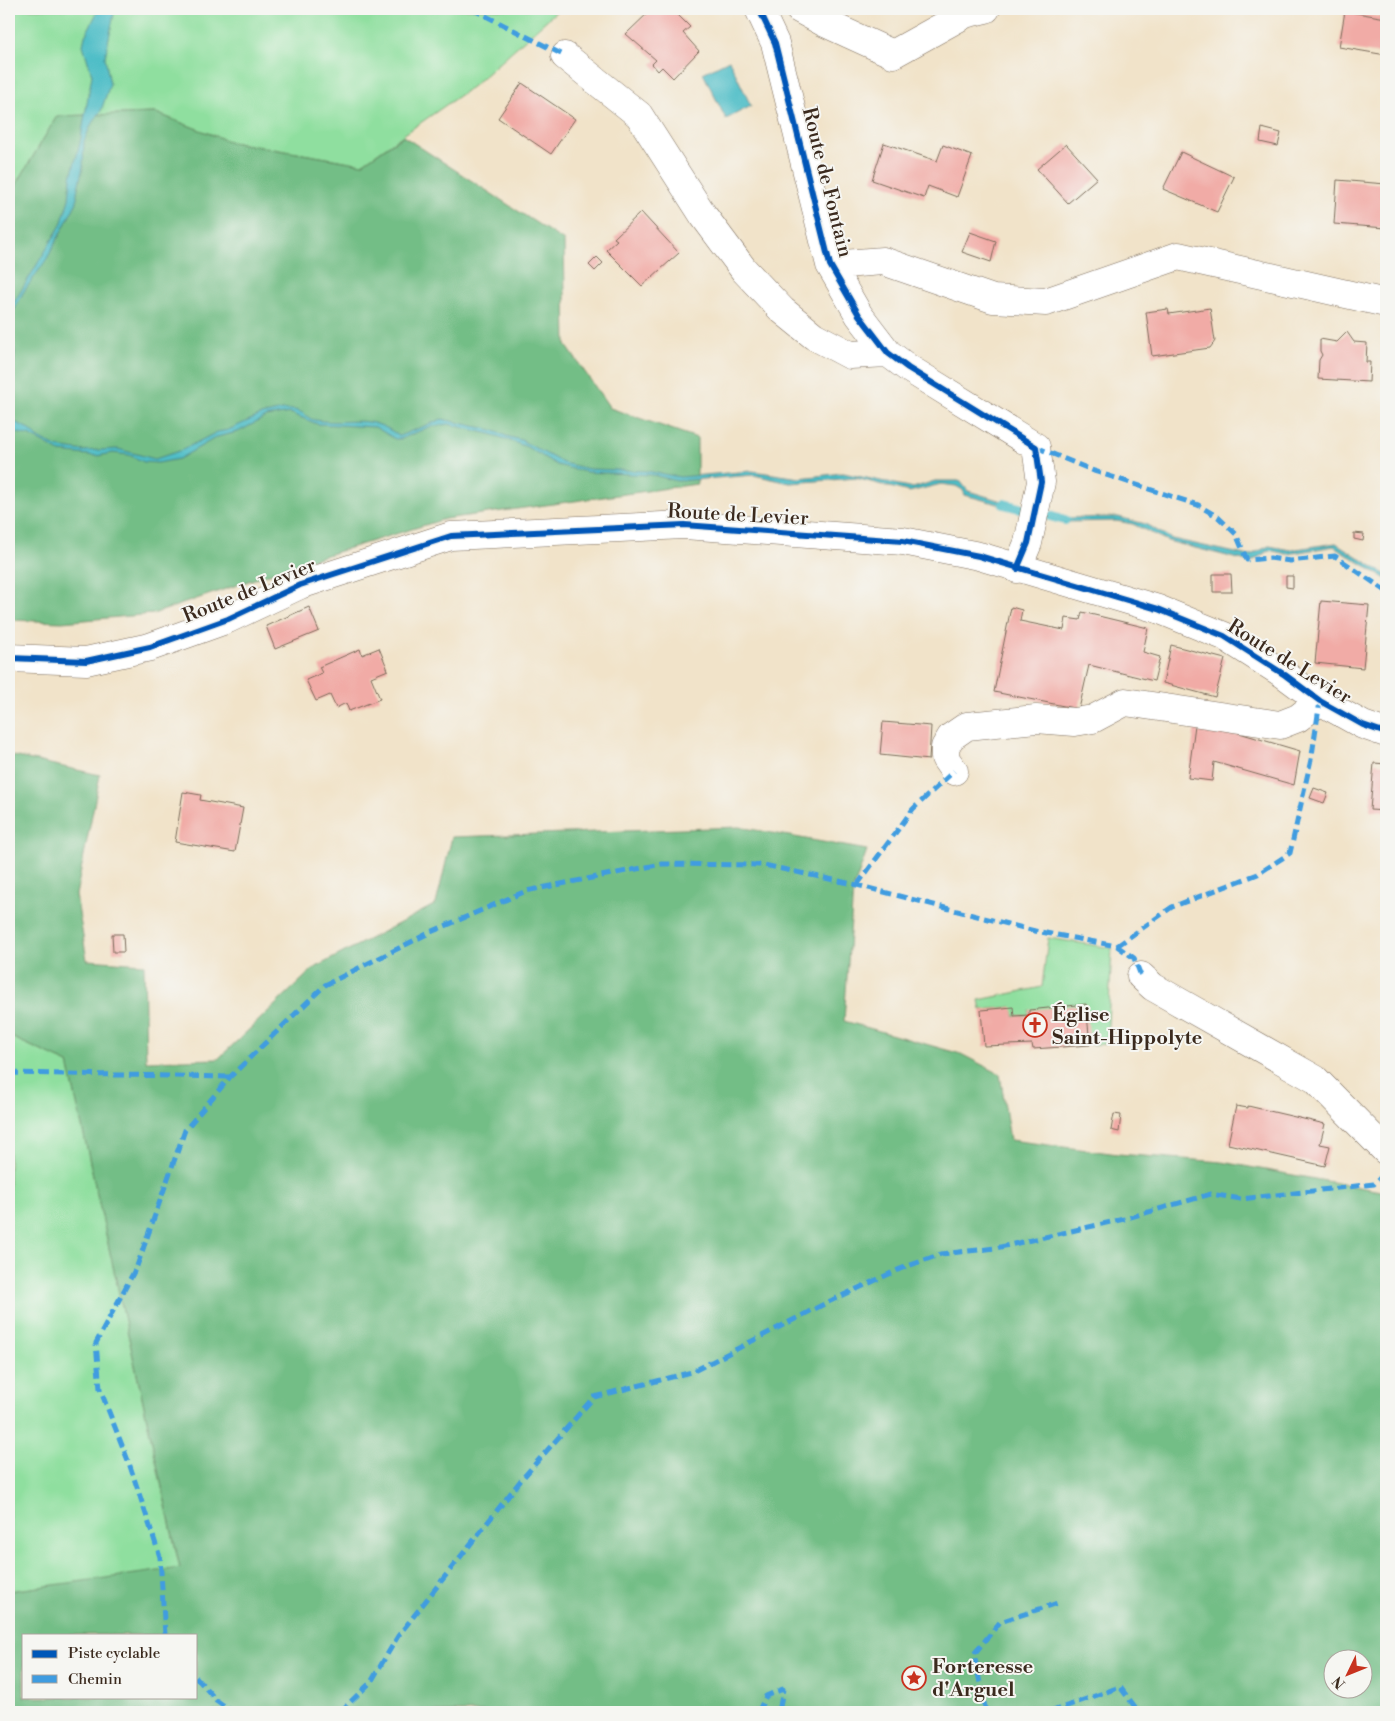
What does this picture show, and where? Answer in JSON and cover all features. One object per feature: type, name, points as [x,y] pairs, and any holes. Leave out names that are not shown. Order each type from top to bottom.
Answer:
[{"type":"street","name":"Route de Fontain","points":[[758,9],[775,43],[830,265],[859,315],[888,353],[908,368],[1036,447],[1041,482],[1028,543],[1017,569]]},
{"type":"street","points":[[799,9],[893,54],[965,14],[986,9]]},
{"type":"street","points":[[565,56],[638,115],[702,215],[744,270],[782,310],[814,336],[850,355],[888,353]]},
{"type":"street","points":[[830,265],[883,261],[993,299],[1046,302],[1178,256],[1386,303]]},
{"type":"street","name":"Route de Levier","points":[[9,658],[86,661],[150,647],[228,619],[300,585],[451,536],[684,525],[903,541],[979,556],[1017,569],[1158,609],[1224,636],[1285,675],[1320,701],[1363,725],[1386,733]]},
{"type":"street","points":[[954,772],[945,758],[945,747],[951,736],[967,726],[1036,719],[1075,722],[1093,719],[1125,702],[1280,725],[1298,718],[1320,701]]},
{"type":"street","points":[[1141,976],[1153,987],[1315,1079],[1386,1151]]},
{"type":"green space","points":[[9,9],[559,9],[473,86],[362,164],[231,142],[156,113],[57,116],[9,197]]},
{"type":"green space","points":[[156,113],[231,142],[362,164],[403,136],[564,241],[566,345],[610,408],[697,438],[697,484],[445,519],[304,562],[153,614],[62,622],[9,620],[9,197],[57,116]]},
{"type":"green space","points":[[9,755],[100,775],[76,895],[87,960],[144,964],[146,1061],[218,1059],[314,968],[436,904],[452,837],[739,827],[867,850],[853,890],[844,1021],[961,1054],[1000,1074],[1010,1140],[1118,1154],[1222,1162],[1386,1192],[1386,1712],[9,1712],[9,1591],[180,1568],[68,1063],[9,1036]]},
{"type":"green space","points":[[1048,938],[1112,948],[1107,1044],[1090,1045],[1029,1010],[1029,1015],[1014,1016],[1012,1007],[981,1010],[979,1000],[1042,987]]},
{"type":"green space","points":[[9,1036],[68,1063],[180,1569],[9,1591]]},
{"type":"water","points":[[99,9],[115,9],[105,57],[110,84],[101,111],[92,123],[84,141],[83,167],[77,192],[77,202],[47,259],[23,293],[10,319],[10,334],[15,352],[12,385],[9,392],[10,309],[61,225],[69,199],[71,177],[80,143],[92,75],[83,45],[85,36]]},
{"type":"water","points":[[729,60],[751,106],[726,119],[703,73]]},
{"type":"water","points":[[282,410],[296,410],[315,420],[358,421],[378,424],[399,436],[442,419],[492,430],[521,440],[563,463],[589,469],[647,471],[680,477],[752,471],[800,478],[843,473],[913,488],[935,481],[960,481],[968,491],[1018,506],[1017,509],[965,495],[963,490],[956,486],[941,484],[909,492],[856,478],[790,483],[754,475],[677,481],[653,475],[586,472],[557,465],[527,447],[494,435],[448,424],[429,427],[401,439],[395,439],[375,427],[317,424],[290,413],[266,417],[238,432],[217,437],[179,459],[158,463],[144,462],[129,455],[113,453],[97,456],[60,452],[31,436],[9,431],[9,419],[29,429],[39,438],[56,447],[84,451],[118,449],[155,459],[182,450],[217,432],[228,430],[261,415]]},
{"type":"water","points":[[1052,516],[1065,518],[1118,517],[1145,524],[1172,539],[1249,556],[1269,546],[1290,550],[1336,543],[1386,575],[1386,579],[1334,546],[1287,554],[1269,550],[1251,562],[1168,541],[1133,524],[1117,521],[1062,522],[1051,519]]},
{"type":"building","points":[[652,9],[672,9],[690,27],[683,33],[699,51],[673,78],[662,67],[658,71],[652,64],[656,60],[626,34]]},
{"type":"building","points":[[1345,11],[1386,18],[1386,55],[1339,47]]},
{"type":"building","points":[[522,83],[575,119],[551,154],[498,118]]},
{"type":"building","points":[[1262,128],[1281,133],[1278,146],[1260,142]]},
{"type":"building","points":[[884,143],[937,161],[943,145],[972,156],[957,197],[928,186],[924,198],[872,180]]},
{"type":"building","points":[[1066,144],[1097,178],[1068,203],[1037,169]]},
{"type":"building","points":[[1181,152],[1234,177],[1217,212],[1163,189]]},
{"type":"building","points":[[1337,180],[1386,184],[1386,228],[1334,224]]},
{"type":"building","points":[[641,212],[679,253],[642,286],[606,250],[617,240],[614,238]]},
{"type":"building","points":[[970,232],[996,241],[991,262],[962,252]]},
{"type":"building","points":[[597,257],[603,263],[595,271],[589,265]]},
{"type":"building","points":[[1210,308],[1215,341],[1210,348],[1152,356],[1146,312],[1168,309],[1169,314]]},
{"type":"building","points":[[1347,332],[1354,342],[1367,343],[1366,362],[1370,362],[1369,382],[1318,379],[1319,360],[1322,355],[1320,339],[1337,342]]},
{"type":"building","points":[[1354,533],[1364,534],[1363,541],[1354,539]]},
{"type":"building","points":[[1213,574],[1231,574],[1232,592],[1213,592]]},
{"type":"building","points":[[1286,576],[1293,576],[1293,588],[1286,587]]},
{"type":"building","points":[[1321,601],[1369,605],[1363,668],[1315,663]]},
{"type":"building","points":[[309,607],[319,631],[275,649],[266,626]]},
{"type":"building","points":[[1011,607],[1022,610],[1020,621],[1064,630],[1066,618],[1080,620],[1082,612],[1148,628],[1143,652],[1160,657],[1154,681],[1089,665],[1079,709],[994,692]]},
{"type":"building","points":[[1171,645],[1225,659],[1215,697],[1163,683]]},
{"type":"building","points":[[379,648],[388,670],[371,677],[380,699],[349,711],[346,703],[336,708],[330,695],[316,701],[306,680],[322,673],[319,667],[360,649],[362,655]]},
{"type":"building","points":[[883,722],[931,726],[929,760],[880,755]]},
{"type":"building","points":[[1195,725],[1229,730],[1300,751],[1294,785],[1214,762],[1212,781],[1188,778]]},
{"type":"building","points":[[1374,763],[1386,764],[1386,811],[1370,810]]},
{"type":"building","points":[[1314,788],[1328,793],[1324,803],[1310,798]]},
{"type":"building","points":[[183,792],[201,795],[200,800],[243,808],[235,852],[175,842]]},
{"type":"building","points":[[112,934],[123,934],[124,952],[113,952]]},
{"type":"building","name":"Église Saint-Hippolyte","points":[[1086,1004],[1090,1045],[1033,1049],[1032,1044],[984,1046],[981,1010],[1013,1007],[1014,1016],[1029,1015],[1029,1010]]},
{"type":"building","points":[[1236,1106],[1248,1108],[1248,1106],[1325,1124],[1320,1144],[1330,1146],[1325,1166],[1228,1144]]},
{"type":"building","points":[[1114,1114],[1121,1115],[1119,1132],[1111,1130]]},
{"type":"waterway","points":[[1004,504],[1065,520]]},
{"type":"marked path","points":[[472,9],[565,56]]},
{"type":"marked path","points":[[1036,447],[1094,471],[1198,505],[1218,517],[1236,534],[1247,560],[1270,558],[1290,561],[1335,556],[1386,591]]},
{"type":"marked path","points":[[1117,946],[1172,907],[1258,874],[1290,853],[1312,755],[1320,701]]},
{"type":"marked path","points":[[857,885],[913,809],[954,771]]},
{"type":"marked path","points":[[165,1634],[160,1557],[129,1463],[100,1389],[96,1343],[137,1266],[185,1130],[230,1077],[325,985],[431,932],[526,891],[662,864],[764,865],[857,885],[1035,931],[1117,946],[1134,958],[1141,976]]},
{"type":"marked path","points":[[9,1073],[230,1077]]},
{"type":"marked path","points":[[340,1712],[371,1682],[398,1636],[521,1480],[594,1397],[692,1372],[828,1302],[900,1269],[941,1254],[996,1248],[1124,1219],[1211,1194],[1241,1199],[1374,1184],[1386,1172]]},
{"type":"marked path","points":[[986,1712],[974,1654],[1000,1622],[1058,1603]]},
{"type":"marked path","points":[[198,1679],[216,1700],[233,1712]]},
{"type":"marked path","points":[[1050,1712],[1120,1687],[1139,1712]]},
{"type":"marked path","points":[[758,1712],[766,1696],[783,1689],[779,1712]]},
{"type":"cycle path","points":[[759,9],[775,43],[830,265],[859,315],[888,353],[908,368],[1036,447],[1041,482],[1028,543],[1017,569]]},
{"type":"cycle path","points":[[9,658],[86,661],[150,647],[228,619],[300,585],[451,536],[684,525],[903,541],[979,556],[1158,609],[1224,636],[1285,675],[1320,701],[1363,725],[1386,733]]},
{"type":"place","name":"Église Saint-Hippolyte","points":[[1035,1025]]},
{"type":"place","name":"Forteresse d'Arguel","points":[[914,1678]]}]
